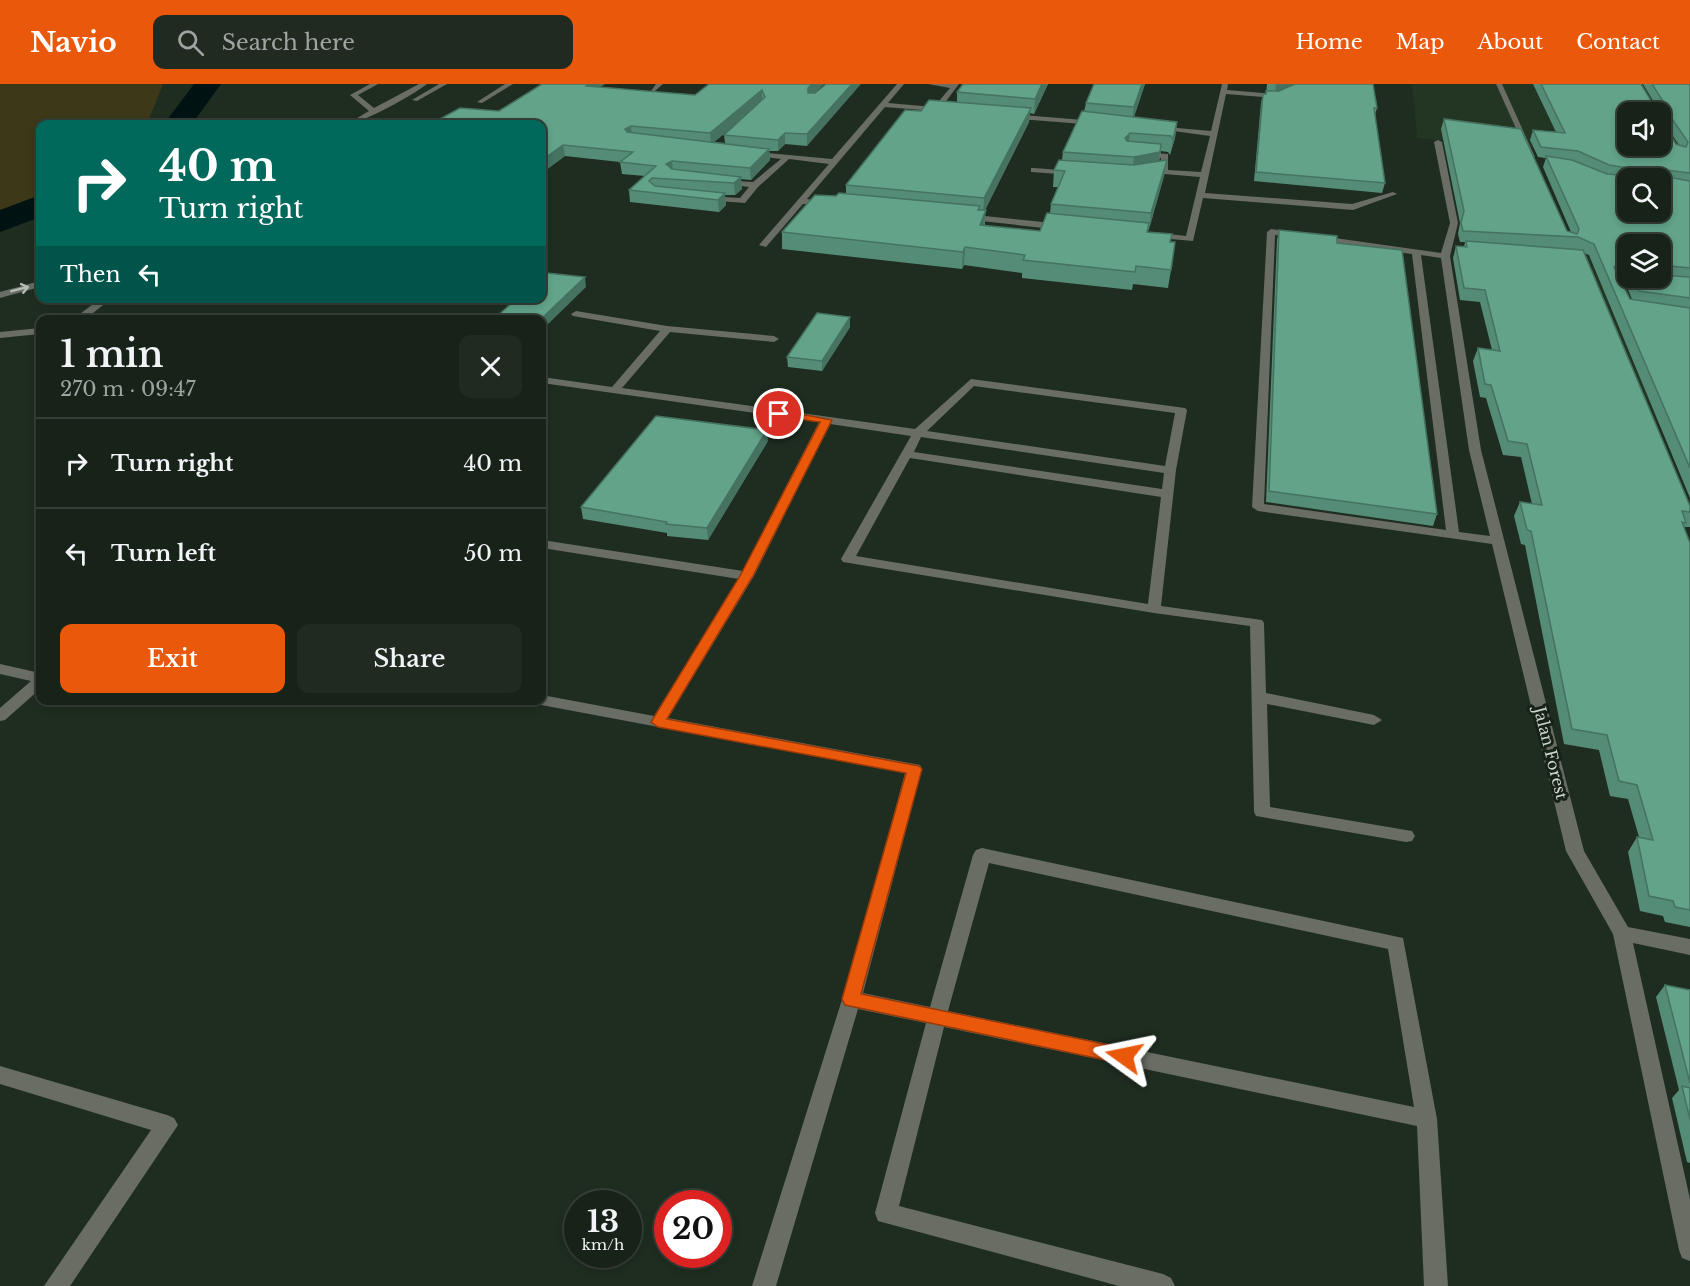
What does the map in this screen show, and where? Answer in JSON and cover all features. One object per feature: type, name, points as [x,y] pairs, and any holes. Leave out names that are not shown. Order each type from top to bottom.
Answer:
[{"type":"street","points":[[374,112],[352,95],[375,84]]},
{"type":"street","points":[[358,120],[424,84]]},
{"type":"street","points":[[403,107],[444,84]]},
{"type":"street","points":[[480,102],[510,84]]},
{"type":"street","points":[[653,90],[660,84]]},
{"type":"street","points":[[763,245],[901,84]]},
{"type":"street","points":[[931,84],[955,85]]},
{"type":"street","points":[[1143,235],[1190,239],[1225,88],[1276,96],[1304,84]]},
{"type":"street","points":[[1499,84],[1538,161]]},
{"type":"street","points":[[936,109],[955,85]]},
{"type":"street","points":[[883,105],[947,110]]},
{"type":"street","points":[[1005,115],[1110,124]]},
{"type":"street","points":[[1144,128],[1214,134]]},
{"type":"street","name":"Jalan Forest","points":[[1438,142],[1454,223],[1451,250],[1475,450],[1575,851],[1622,933],[1690,1250]]},
{"type":"street","points":[[734,152],[835,162]]},
{"type":"street","points":[[1128,153],[1165,156],[1164,172]]},
{"type":"street","points":[[699,198],[742,201],[755,185],[787,157]]},
{"type":"street","points":[[1034,170],[1088,174]]},
{"type":"street","points":[[1132,177],[1164,172],[1205,175]]},
{"type":"street","points":[[708,181],[755,185]]},
{"type":"street","points":[[1201,195],[1353,207],[1393,194]]},
{"type":"street","points":[[802,201],[837,204]]},
{"type":"street","points":[[955,216],[1073,228]]},
{"type":"street","points":[[1451,250],[1416,252],[1271,232],[1258,507],[1498,541]]},
{"type":"street","points":[[1416,252],[1453,535]]},
{"type":"street","points":[[1628,307],[1616,279],[1690,285]]},
{"type":"street","points":[[0,295],[36,285]]},
{"type":"street","points":[[88,315],[101,303]]},
{"type":"street","points":[[576,315],[667,329],[774,339]]},
{"type":"street","points":[[615,390],[667,329]]},
{"type":"street","points":[[0,334],[36,331]]},
{"type":"street","points":[[546,381],[1170,470]]},
{"type":"street","points":[[1154,609],[1170,470],[1181,410],[971,381],[918,433],[848,559],[1154,609],[1257,623],[1262,812],[1406,836]]},
{"type":"street","points":[[658,722],[747,576],[826,420]]},
{"type":"street","points":[[906,454],[1168,494]]},
{"type":"street","points":[[546,545],[747,576]]},
{"type":"street","points":[[0,669],[36,678]]},
{"type":"street","points":[[0,716],[36,683]]},
{"type":"street","points":[[1259,697],[1374,720]]},
{"type":"street","points":[[546,701],[914,769],[851,999],[767,1284]]},
{"type":"street","points":[[1163,1286],[886,1213],[982,855],[1396,943],[1427,1119],[1436,1286]]},
{"type":"street","points":[[1622,933],[1690,947]]},
{"type":"street","points":[[851,999],[1427,1119]]},
{"type":"street","points":[[2,1079],[167,1125],[56,1286]]},
{"type":"shaded area","points":[[0,84],[163,84],[149,120],[36,120],[36,198],[0,213]]},
{"type":"shaded area","points":[[1412,84],[1690,84],[1690,488],[1624,353],[1539,148],[1417,138]]},
{"type":"building","points":[[542,84],[588,84],[586,86],[695,95],[709,84],[812,84],[808,88],[808,93],[815,93],[826,84],[852,84],[807,134],[785,133],[778,140],[724,135],[765,97],[762,90],[710,133],[631,126],[625,129],[627,132],[769,149],[750,168],[672,161],[666,164],[672,169],[741,177],[734,183],[652,178],[649,181],[655,186],[725,193],[718,200],[629,190],[656,166],[620,162],[633,152],[563,145],[546,157],[546,120],[438,120],[460,108],[499,111]]},
{"type":"building","points":[[963,84],[1042,84],[1035,99],[957,92]]},
{"type":"building","points":[[1094,84],[1142,84],[1134,107],[1086,103]]},
{"type":"building","points":[[1295,84],[1373,84],[1377,108],[1374,108],[1385,183],[1256,172],[1263,94],[1266,94],[1266,91],[1279,91]]},
{"type":"building","points":[[1541,84],[1641,84],[1652,102],[1617,102],[1617,156],[1671,156],[1671,136],[1676,144],[1686,147],[1688,142],[1671,117],[1671,102],[1663,102],[1652,84],[1690,84],[1690,173],[1671,171],[1671,168],[1628,168],[1609,165],[1578,151],[1541,147],[1533,130],[1565,133]]},
{"type":"building","points":[[929,100],[1031,108],[984,198],[846,185],[905,110],[921,111]]},
{"type":"building","points":[[1082,111],[1177,122],[1173,139],[1171,136],[1130,133],[1125,138],[1127,141],[1161,144],[1160,152],[1134,157],[1063,152]]},
{"type":"building","points":[[1444,119],[1521,129],[1567,231],[1577,234],[1579,229],[1546,156],[1572,160],[1607,174],[1617,175],[1617,222],[1671,222],[1671,178],[1690,181],[1690,268],[1671,266],[1671,234],[1617,234],[1617,265],[1614,267],[1617,273],[1617,288],[1624,288],[1630,299],[1690,308],[1690,468],[1594,244],[1578,237],[1463,231],[1461,223],[1464,211]]},
{"type":"building","points":[[1059,160],[1134,165],[1167,160],[1151,213],[1051,204],[1065,171],[1054,170]]},
{"type":"building","points":[[839,193],[980,206],[978,210],[986,210],[980,225],[1040,231],[1047,213],[1149,223],[1147,232],[1172,234],[1170,242],[1175,242],[1171,270],[1136,266],[1135,272],[1023,260],[1025,255],[965,247],[963,252],[782,232],[815,195],[836,196]]},
{"type":"building","points":[[1279,230],[1337,236],[1337,243],[1402,250],[1437,514],[1269,491]]},
{"type":"building","points":[[1466,241],[1583,250],[1690,506],[1690,512],[1682,511],[1686,523],[1682,522],[1690,543],[1690,910],[1675,907],[1673,901],[1649,896],[1637,837],[1653,840],[1637,785],[1619,781],[1607,735],[1572,729],[1531,531],[1527,530],[1520,502],[1542,505],[1527,444],[1508,441],[1491,385],[1485,384],[1478,348],[1500,351],[1485,290],[1464,288],[1456,246],[1467,247]]},
{"type":"building","points":[[546,274],[585,277],[545,315],[498,315],[512,303],[546,303]]},
{"type":"building","points":[[1671,276],[1690,277],[1690,298],[1639,291],[1638,288],[1671,288]]},
{"type":"building","points":[[817,313],[850,317],[822,361],[787,357]]},
{"type":"building","points":[[656,416],[767,430],[707,528],[666,524],[667,522],[581,507]]},
{"type":"building","points":[[1665,985],[1690,990],[1690,1083]]},
{"type":"building","points":[[1682,1086],[1690,1088],[1690,1120]]},
{"type":"waterway","points":[[181,120],[208,84]]},
{"type":"waterway","points":[[0,222],[36,207]]},
{"type":"route","points":[[779,414],[826,420],[747,576],[658,722],[914,769],[865,956],[851,999],[1124,1056]]}]
